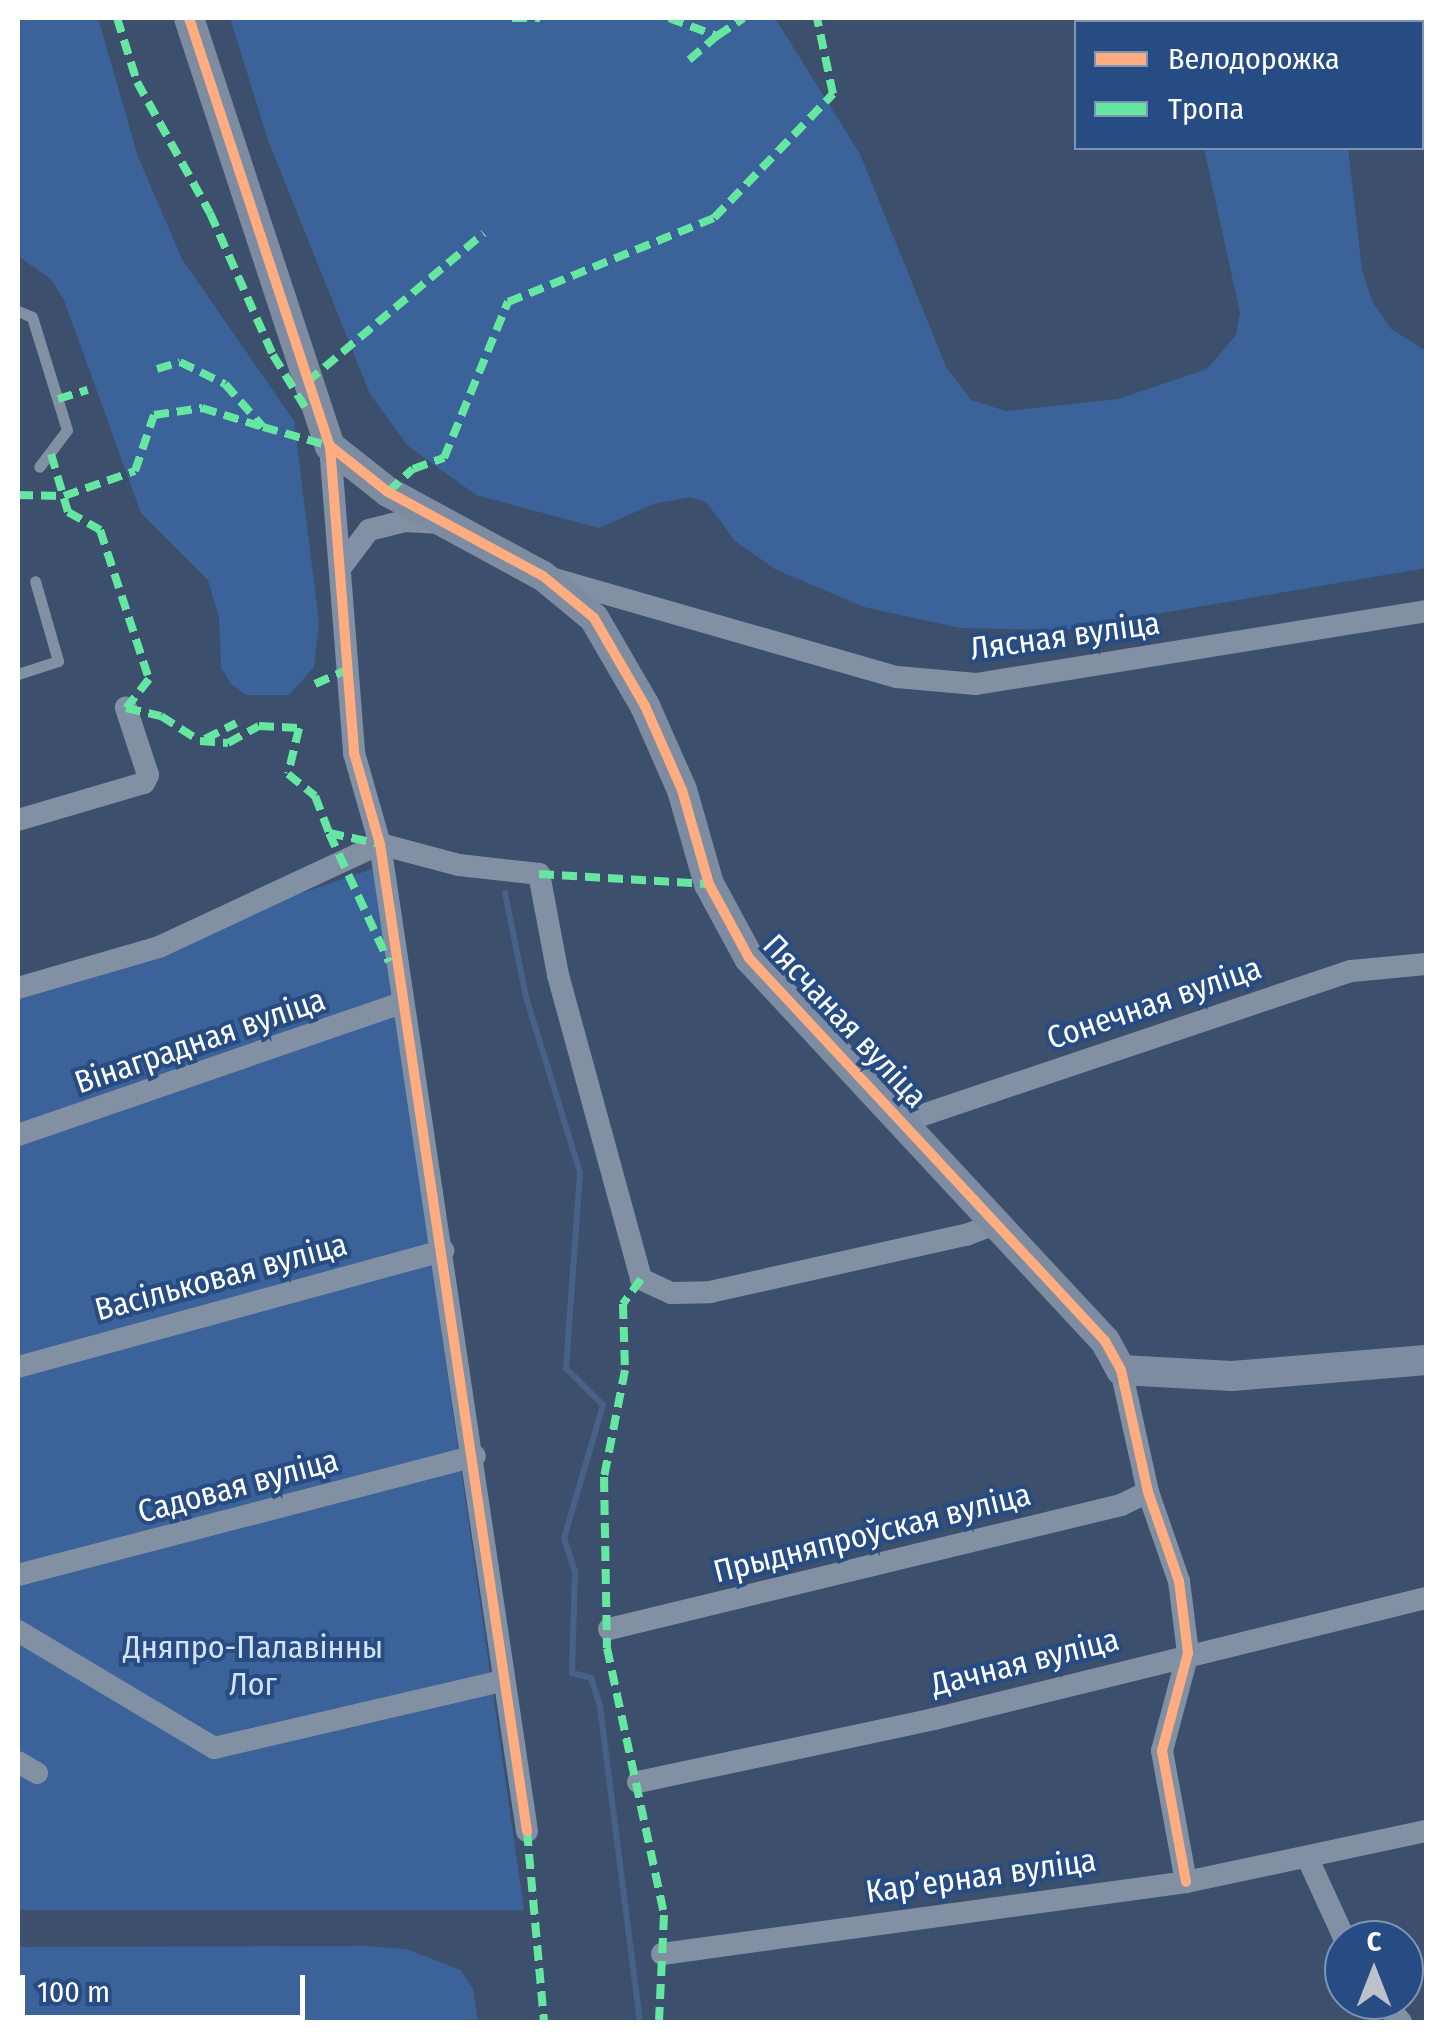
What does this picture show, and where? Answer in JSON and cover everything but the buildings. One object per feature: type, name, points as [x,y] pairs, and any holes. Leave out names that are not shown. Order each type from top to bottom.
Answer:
[{"type":"street","points":[[189,18],[330,446],[354,753],[380,844],[527,1831]]},
{"type":"street","name":"Пясчаная вуліца","points":[[330,446],[388,492],[543,576],[594,618],[626,666],[682,790],[709,884],[749,958],[905,1121],[1105,1341],[1121,1370]]},
{"type":"street","points":[[341,567],[369,530],[404,521],[445,524]]},
{"type":"street","name":"Лясная вуліца","points":[[543,576],[881,673],[976,684],[1426,611]]},
{"type":"street","points":[[18,820],[144,783],[148,775],[126,708]]},
{"type":"street","points":[[18,988],[158,947],[380,844],[459,865],[539,874],[558,975],[641,1279],[671,1292],[710,1292],[966,1236],[996,1223]]},
{"type":"street","name":"Сонечная вуліца","points":[[905,1121],[1352,972],[1426,964]]},
{"type":"street","name":"Вінаградная вуліца","points":[[18,1135],[402,1002]]},
{"type":"street","name":"Васільковая вуліца","points":[[18,1367],[443,1251]]},
{"type":"street","points":[[1186,1882],[1163,1783],[1162,1751],[1188,1653],[1166,1528],[1148,1492],[1121,1370],[1165,1378],[1232,1376],[1426,1360]]},
{"type":"street","name":"Садовая вуліца","points":[[18,1575],[474,1456]]},
{"type":"street","name":"Прыдняпроўская вуліца","points":[[609,1629],[1102,1510],[1148,1492]]},
{"type":"street","name":"Дачная вуліца","points":[[638,1782],[934,1719],[1188,1653],[1426,1598]]},
{"type":"street","points":[[18,1631],[219,1748],[502,1681]]},
{"type":"street","name":"Карʼерная вуліца","points":[[662,1954],[1186,1882],[1426,1831]]},
{"type":"street","points":[[1308,1859],[1336,1920]]},
{"type":"lane","points":[[18,311],[32,317],[67,430],[39,467]]},
{"type":"lane","points":[[18,674],[58,662],[35,581]]},
{"type":"green space","points":[[18,18],[98,18],[138,157],[182,259],[294,421],[319,622],[314,667],[289,695],[247,695],[231,684],[221,667],[219,617],[208,580],[141,513],[64,300],[52,280],[18,256]]},
{"type":"green space","points":[[230,18],[775,18],[860,154],[946,367],[971,400],[1006,411],[1118,399],[1207,369],[1236,335],[1240,313],[1204,150],[1348,150],[1362,270],[1372,301],[1391,329],[1426,351],[1426,568],[1062,630],[960,628],[864,607],[775,569],[735,541],[707,503],[691,497],[653,504],[599,528],[476,495],[408,446],[370,394],[268,140]]},
{"type":"green space","points":[[1173,18],[1293,18],[1293,20]]},
{"type":"green space","name":"Дняпро-Палавінны Лог","points":[[375,868],[524,1910],[18,1910],[18,989]]},
{"type":"green space","points":[[18,1947],[406,1949],[461,1970],[473,1989],[478,2022],[18,2022]]},
{"type":"waterway","points":[[505,893],[526,997],[580,1173],[566,1368],[603,1405],[564,1538],[575,1572],[572,1673],[591,1678],[600,1706],[640,2022]]},
{"type":"marked path","points":[[117,18],[137,82],[210,213],[273,355],[308,412]]},
{"type":"marked path","points":[[512,18],[540,18]]},
{"type":"marked path","points":[[669,18],[717,36],[744,18]]},
{"type":"marked path","points":[[388,492],[413,469],[444,458],[508,302],[714,218],[833,94],[817,18]]},
{"type":"marked path","points":[[689,60],[717,36]]},
{"type":"marked path","points":[[307,382],[484,233]]},
{"type":"marked path","points":[[157,369],[180,362],[225,384],[263,427],[330,446]]},
{"type":"marked path","points":[[58,399],[88,390]]},
{"type":"marked path","points":[[18,495],[64,496],[135,471],[154,415],[202,408],[263,427]]},
{"type":"marked path","points":[[51,454],[68,512],[100,530],[149,679],[126,708],[161,716],[200,741],[228,743],[259,726],[299,728],[288,774],[315,796],[329,833],[380,844]]},
{"type":"marked path","points":[[315,684],[346,670]]},
{"type":"marked path","points":[[205,739],[236,723]]},
{"type":"marked path","points":[[329,833],[389,962]]},
{"type":"marked path","points":[[539,874],[709,884]]},
{"type":"marked path","points":[[641,1279],[623,1304],[625,1370],[604,1477],[607,1648],[664,1915],[659,2022]]},
{"type":"marked path","points":[[527,1831],[544,2022]]},
{"type":"cycle path","points":[[189,18],[330,446],[354,753],[380,844],[527,1831]]},
{"type":"cycle path","points":[[330,446],[388,492],[543,576],[594,618],[645,706],[682,790],[709,884],[749,958],[1105,1341],[1121,1370],[1148,1492],[1179,1581],[1188,1653],[1162,1751],[1186,1882]]}]
